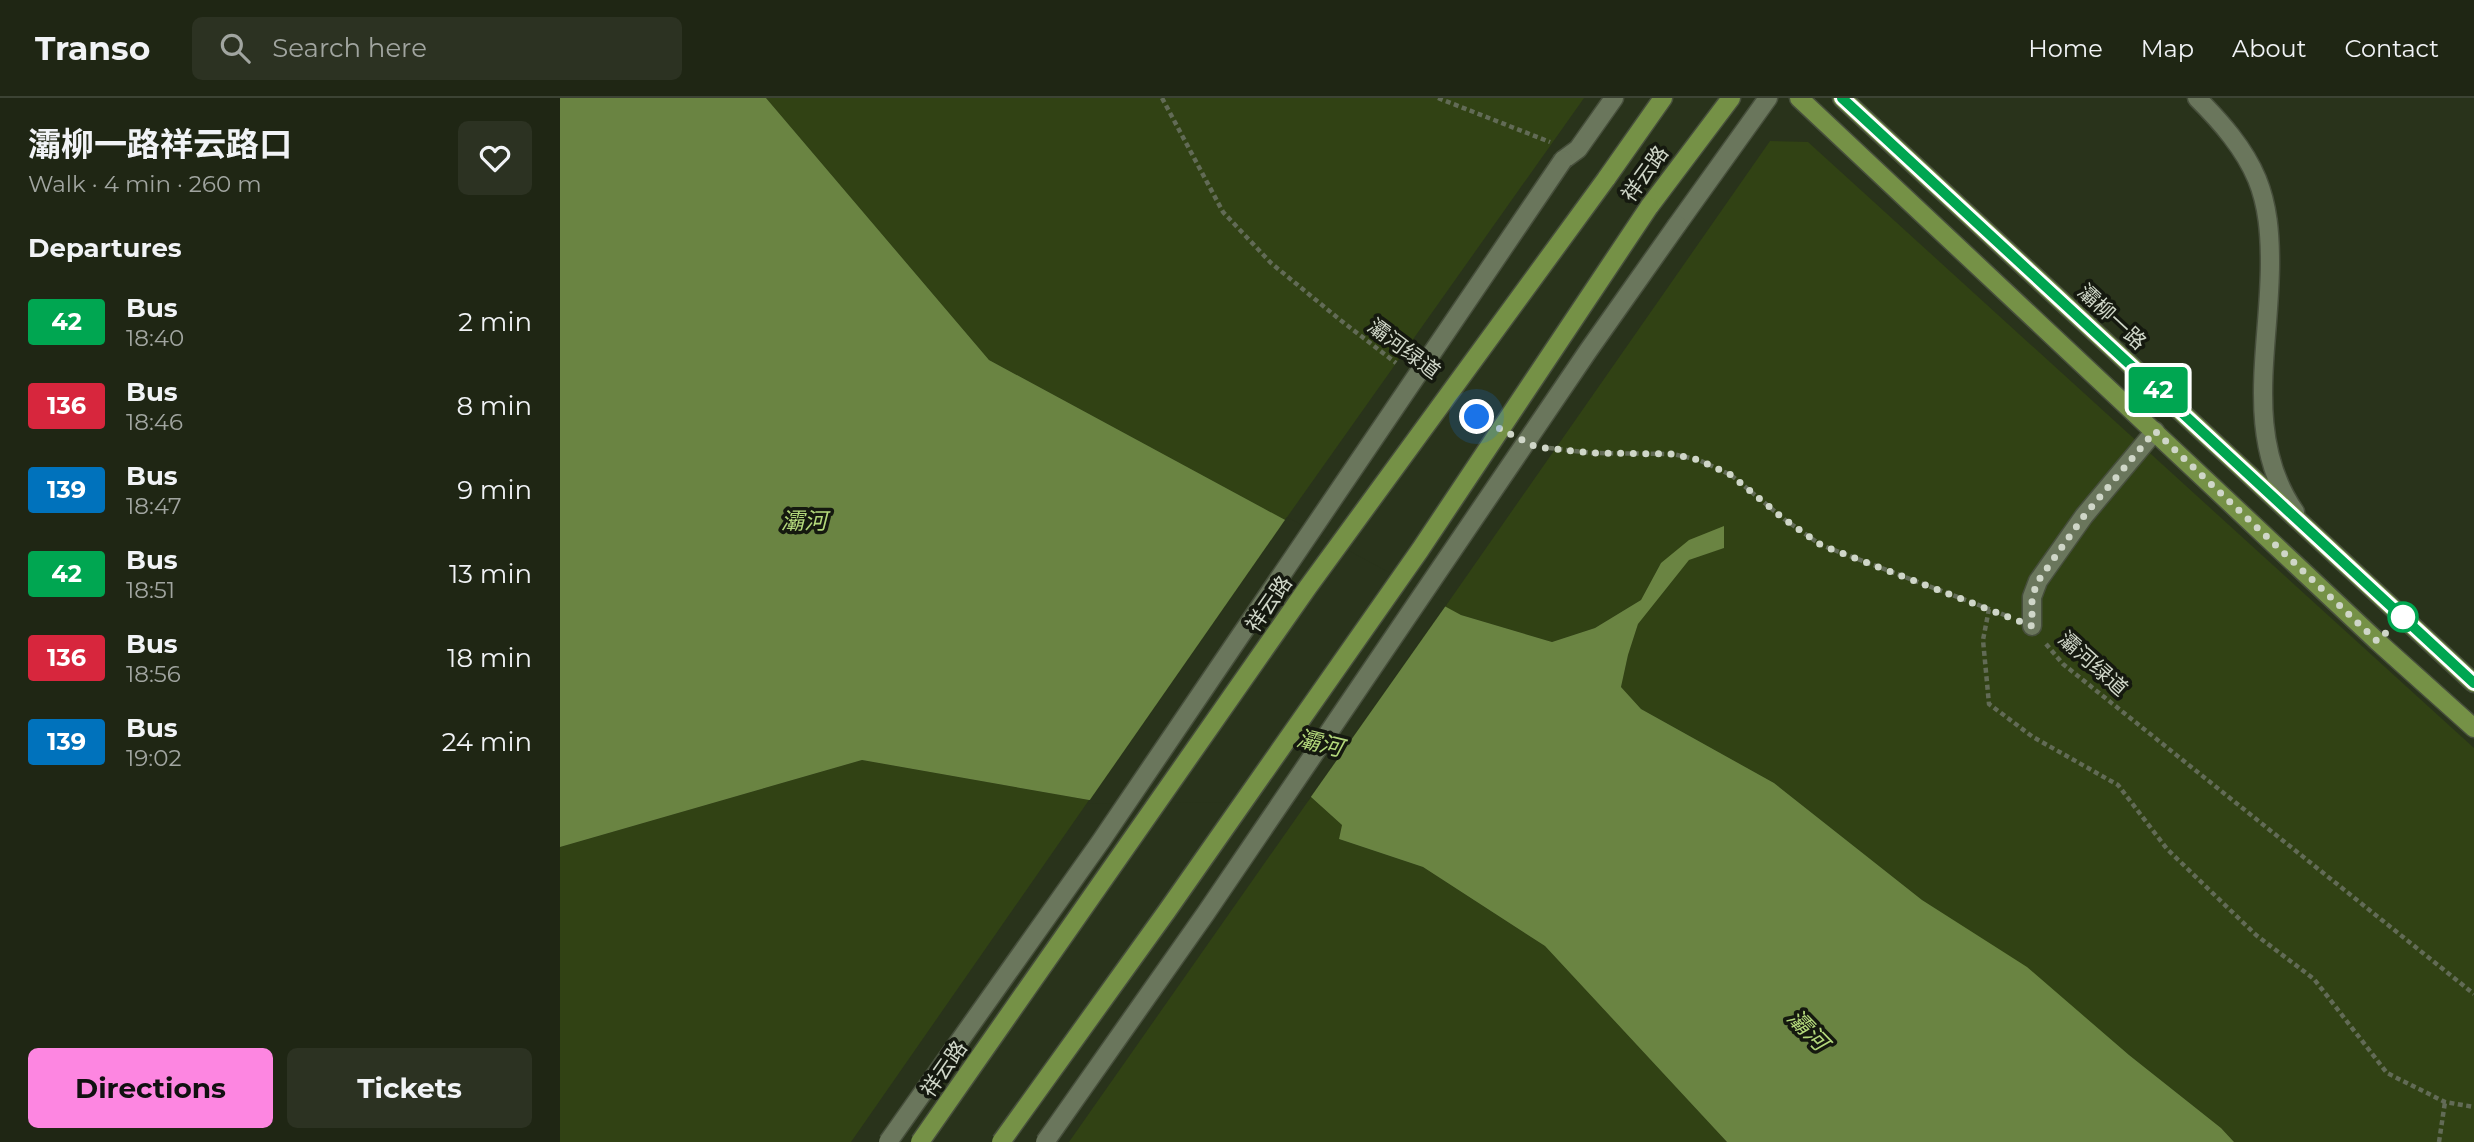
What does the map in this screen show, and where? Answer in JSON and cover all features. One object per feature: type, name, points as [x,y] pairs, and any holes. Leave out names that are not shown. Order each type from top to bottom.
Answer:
[{"type":"main road","name":"祥云路","points":[[920,1142],[1308,587],[1663,98]]},
{"type":"main road","name":"祥云路","points":[[1001,1142],[1420,550],[1649,206],[1731,98]]},
{"type":"main road","points":[[1799,98],[2377,641],[2474,728]]},
{"type":"main road","name":"灞柳一路","points":[[1842,98],[2474,683]]},
{"type":"street","points":[[888,1142],[1101,841],[1563,160],[1578,149],[1614,98]]},
{"type":"street","points":[[1045,1142],[1206,913],[1580,362],[1769,98]]},
{"type":"street","points":[[2197,98],[2221,124]]},
{"type":"street","points":[[2204,98],[2249,163],[2258,182],[2269,222],[2269,316],[2262,421],[2273,473],[2283,495],[2303,523]]},
{"type":"street","points":[[2032,626],[2032,597],[2038,581],[2084,516],[2155,431]]},
{"type":"path","name":"灞河绿道","points":[[1162,98],[1223,212],[1271,263],[1403,368]]},
{"type":"path","points":[[1438,98],[1539,139],[1578,149]]},
{"type":"path","points":[[1457,408],[1491,425]]},
{"type":"path","name":"灞河绿道","points":[[1536,447],[1592,453],[1673,454],[1699,460],[1731,475],[1784,519],[1821,545],[2032,626],[2063,664],[2474,994]]},
{"type":"path","points":[[1989,608],[1983,640],[1989,704],[2033,737],[2118,785],[2167,849],[2256,934],[2314,979],[2387,1073],[2445,1102],[2474,1107]]},
{"type":"path","points":[[2438,1142],[2445,1102]]},
{"type":"shaded area","points":[[766,98],[1584,98],[1285,520],[989,360]]},
{"type":"shaded area","points":[[1770,141],[1808,142],[2474,748],[2474,1142],[2234,1142],[2221,1128],[2129,1055],[2027,968],[1922,900],[1774,783],[1641,709],[1621,687],[1638,624],[1689,560],[1723,548],[1661,563],[1641,600],[1595,628],[1552,642],[1461,615],[1445,607]]},
{"type":"shaded area","points":[[862,760],[1089,800],[851,1142],[560,1142],[560,847]]},
{"type":"shaded area","points":[[1311,797],[1342,825],[1339,839],[1423,867],[1545,946],[1727,1142],[1069,1142]]},
{"type":"water","name":"灞河","points":[[560,98],[766,98],[989,360],[1461,615],[1552,642],[1595,628],[1641,600],[1661,563],[1689,540],[1724,526],[1724,548],[1689,560],[1638,624],[1621,687],[1641,709],[1774,783],[1922,900],[2027,967],[2129,1055],[2221,1128],[2234,1142],[1727,1142],[1545,946],[1423,867],[1339,839],[1342,825],[1311,797],[1089,800],[862,760],[560,847]]},
{"type":"pier","points":[[1287,517],[1447,604],[1308,801],[1087,804]]},
{"type":"bus line","name":"42","points":[[1842,98],[2474,683]]},
{"type":"route","points":[[1477,417],[1536,447],[1592,453],[1673,454],[1699,460],[1731,475],[1784,519],[1821,545],[2032,626],[2032,597],[2038,581],[2084,516],[2155,431],[2377,641],[2403,617]]}]
